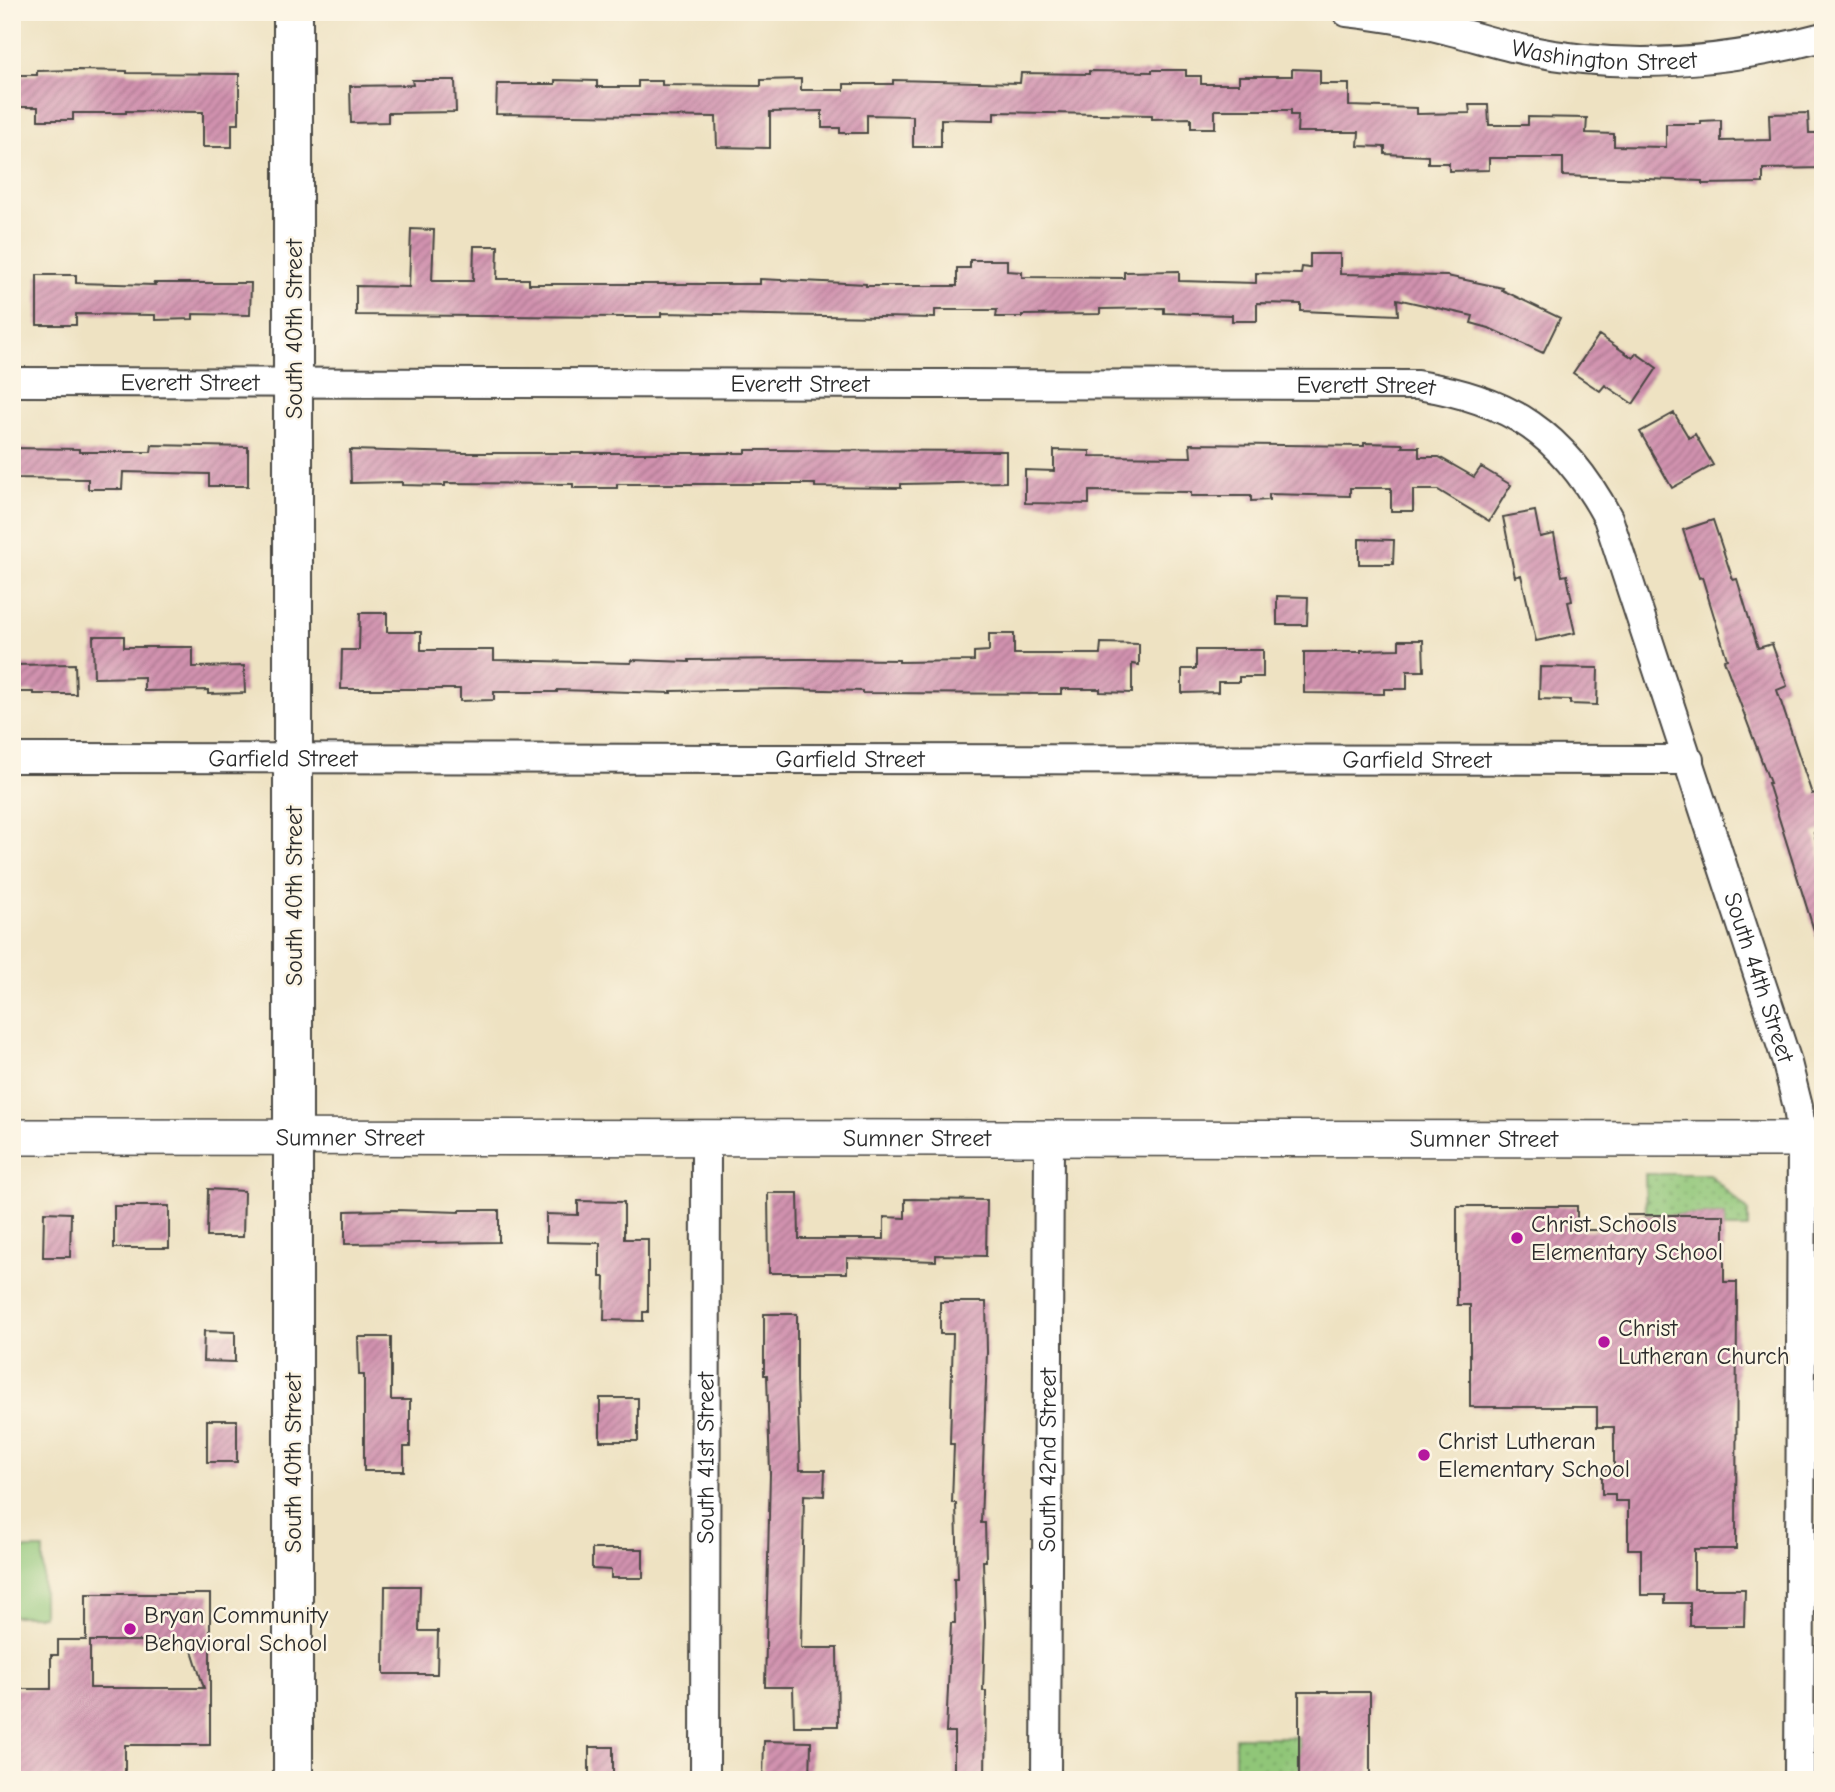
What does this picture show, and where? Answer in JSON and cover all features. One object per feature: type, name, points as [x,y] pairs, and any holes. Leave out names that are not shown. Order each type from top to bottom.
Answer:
[{"type":"main road","name":"South 40th Street","points":[[293,12],[293,1780]]},
{"type":"street","name":"Washington Street","points":[[1347,12],[1391,17],[1525,50],[1590,60],[1654,63],[1710,60],[1775,50],[1823,37]]},
{"type":"street","name":"Everett Street","points":[[12,383],[1417,384],[1456,391],[1493,404],[1528,423],[1566,455]]},
{"type":"street","name":"South 44th Street","points":[[1566,455],[1593,490],[1608,518],[1786,1059],[1798,1107],[1812,1138],[1799,1780]]},
{"type":"street","name":"Garfield Street","points":[[12,758],[1689,760]]},
{"type":"street","name":"Sumner Street","points":[[12,1137],[1812,1138]]},
{"type":"street","name":"South 41st Street","points":[[705,1780],[706,1138]]},
{"type":"street","name":"South 42nd Street","points":[[1046,1780],[1049,1139]]},
{"type":"green space","points":[[1645,1174],[1709,1174],[1748,1211],[1748,1228],[1724,1228],[1724,1215],[1646,1215]]},
{"type":"green space","points":[[12,1549],[43,1549],[43,1616],[12,1616]]},
{"type":"green space","points":[[1235,1737],[1299,1737],[1299,1780],[1235,1780]]},
{"type":"building","points":[[1292,69],[1320,70],[1320,84],[1349,84],[1349,106],[1417,108],[1417,114],[1470,113],[1469,105],[1488,105],[1489,125],[1528,125],[1528,117],[1587,118],[1586,133],[1614,134],[1614,146],[1666,147],[1666,124],[1701,124],[1701,121],[1721,120],[1721,141],[1770,140],[1769,114],[1808,113],[1809,133],[1823,133],[1823,168],[1763,169],[1763,183],[1702,184],[1702,181],[1563,176],[1563,158],[1489,158],[1489,170],[1449,171],[1449,163],[1428,163],[1428,156],[1385,154],[1385,147],[1358,146],[1359,132],[1297,132],[1298,115],[1291,115],[1291,110],[1215,110],[1215,128],[1191,128],[1191,118],[1152,119],[1152,115],[994,112],[994,120],[941,119],[941,147],[913,147],[913,116],[867,115],[867,133],[840,133],[840,128],[822,128],[822,111],[770,112],[770,148],[717,147],[716,117],[496,114],[497,84],[555,84],[555,80],[597,81],[597,87],[638,87],[638,81],[662,81],[662,85],[761,86],[761,80],[801,79],[801,90],[844,90],[844,84],[893,84],[893,80],[1020,83],[1021,73],[1089,74],[1089,71],[1152,70],[1186,70],[1186,76],[1201,76],[1201,84],[1239,84],[1239,76],[1292,76]]},
{"type":"building","points":[[77,70],[239,74],[239,124],[232,124],[232,147],[203,147],[203,112],[73,113],[73,120],[38,120],[38,107],[12,107],[12,75]]},
{"type":"building","points":[[412,80],[455,80],[456,112],[388,113],[388,122],[351,123],[350,86],[413,85]]},
{"type":"building","points":[[411,229],[434,230],[432,281],[473,281],[474,246],[498,246],[497,279],[529,279],[529,284],[760,284],[760,279],[866,286],[957,286],[957,268],[970,268],[970,260],[1007,260],[1007,271],[1022,272],[1022,277],[1124,278],[1124,272],[1179,271],[1179,281],[1256,283],[1256,273],[1301,274],[1302,267],[1310,268],[1310,254],[1340,254],[1340,274],[1447,276],[1503,288],[1502,290],[1560,318],[1543,353],[1489,328],[1471,323],[1473,316],[1397,299],[1398,315],[1301,311],[1301,304],[1257,303],[1257,321],[1232,321],[1232,315],[1164,313],[1164,308],[1100,309],[1100,314],[1022,317],[996,317],[997,310],[935,310],[935,318],[661,313],[661,317],[356,315],[356,286],[409,287]]},
{"type":"building","points":[[37,275],[76,275],[76,283],[251,283],[250,315],[193,314],[193,319],[155,320],[155,315],[76,314],[76,325],[37,325]]},
{"type":"building","points":[[1599,335],[1633,358],[1636,353],[1657,368],[1633,404],[1605,385],[1600,391],[1573,373]]},
{"type":"building","points":[[1674,413],[1689,438],[1695,434],[1713,465],[1672,488],[1640,432]]},
{"type":"building","points":[[1364,443],[1419,447],[1419,457],[1439,457],[1474,477],[1481,467],[1511,485],[1489,521],[1438,490],[1413,490],[1413,511],[1391,511],[1391,488],[1350,488],[1350,496],[1269,494],[1269,500],[1251,501],[1251,496],[1191,496],[1191,492],[1089,491],[1089,504],[1025,503],[1025,470],[1054,471],[1054,450],[1090,451],[1090,456],[1191,457],[1190,444],[1364,446]]},
{"type":"building","points":[[152,445],[248,447],[248,486],[209,486],[209,474],[123,472],[122,489],[88,489],[88,479],[12,478],[12,448],[151,452]]},
{"type":"building","points":[[350,450],[464,453],[1006,451],[1006,482],[901,484],[901,488],[815,487],[815,484],[617,484],[617,488],[573,488],[573,484],[445,483],[445,486],[402,485],[402,482],[351,483]]},
{"type":"building","points":[[1535,511],[1540,537],[1554,534],[1562,576],[1567,575],[1572,601],[1568,602],[1575,633],[1536,641],[1521,575],[1515,577],[1503,517]]},
{"type":"building","points":[[1713,520],[1733,580],[1737,579],[1758,648],[1772,644],[1787,686],[1777,690],[1812,794],[1823,791],[1823,830],[1814,833],[1823,863],[1823,939],[1817,940],[1770,783],[1724,660],[1727,659],[1702,577],[1699,578],[1683,530]]},
{"type":"building","points":[[1359,539],[1394,540],[1393,564],[1359,564]]},
{"type":"building","points":[[1277,596],[1308,597],[1307,625],[1277,625]]},
{"type":"building","points":[[360,613],[387,613],[387,632],[421,632],[421,650],[494,650],[494,660],[631,663],[632,660],[689,662],[803,659],[974,661],[974,652],[989,651],[989,634],[1014,634],[1014,654],[1100,654],[1101,643],[1139,644],[1139,665],[1132,664],[1132,693],[1100,692],[1100,689],[1061,689],[1061,694],[862,693],[786,689],[671,693],[557,690],[494,692],[494,700],[460,701],[460,689],[341,689],[342,650],[359,650]]},
{"type":"building","points":[[93,636],[124,636],[124,647],[193,647],[193,667],[244,666],[245,693],[208,694],[208,690],[144,691],[144,677],[94,678]]},
{"type":"building","points":[[1399,640],[1423,640],[1424,671],[1407,671],[1407,689],[1384,689],[1384,694],[1304,693],[1304,652],[1399,649]]},
{"type":"building","points":[[1196,650],[1263,650],[1263,677],[1239,677],[1239,682],[1218,682],[1218,692],[1182,693],[1182,669],[1196,669]]},
{"type":"building","points":[[75,664],[76,694],[12,692],[12,665]]},
{"type":"building","points":[[1540,667],[1598,668],[1597,705],[1570,704],[1570,700],[1539,699]]},
{"type":"building","points":[[208,1189],[244,1191],[243,1237],[207,1237]]},
{"type":"building","points":[[768,1193],[798,1193],[799,1239],[884,1239],[884,1217],[905,1218],[905,1199],[987,1200],[986,1256],[936,1255],[936,1261],[847,1258],[847,1273],[769,1273]]},
{"type":"building","points":[[578,1201],[624,1202],[624,1239],[648,1239],[648,1312],[643,1312],[643,1321],[604,1320],[605,1277],[600,1277],[600,1243],[546,1242],[546,1214],[578,1215]]},
{"type":"building","points":[[114,1206],[169,1206],[169,1248],[114,1248]]},
{"type":"building","name":"Christ Lutheran Church","points":[[1457,1206],[1577,1206],[1577,1230],[1626,1230],[1626,1215],[1724,1215],[1724,1282],[1737,1282],[1736,1549],[1694,1549],[1694,1589],[1745,1589],[1744,1626],[1690,1626],[1690,1603],[1665,1603],[1665,1595],[1641,1595],[1641,1549],[1628,1549],[1628,1501],[1615,1501],[1615,1494],[1602,1494],[1602,1469],[1614,1469],[1614,1427],[1597,1427],[1597,1407],[1470,1407],[1470,1305],[1457,1305]]},
{"type":"building","points":[[499,1210],[499,1242],[345,1244],[345,1211]]},
{"type":"building","points":[[44,1212],[71,1213],[70,1257],[43,1257]]},
{"type":"building","points":[[940,1302],[986,1302],[987,1352],[981,1523],[985,1523],[986,1561],[983,1561],[985,1779],[954,1780],[954,1732],[946,1732],[951,1623],[955,1623],[954,1578],[958,1578],[956,1503],[952,1503],[954,1444],[950,1444],[953,1334],[940,1334]]},
{"type":"building","points":[[764,1314],[797,1314],[800,1470],[825,1470],[824,1496],[804,1495],[801,1648],[837,1648],[838,1726],[794,1726],[793,1687],[765,1687],[770,1473],[767,1375],[764,1375]]},
{"type":"building","points":[[204,1331],[235,1332],[235,1362],[203,1361]]},
{"type":"building","points":[[358,1337],[391,1337],[391,1400],[410,1400],[410,1447],[404,1447],[404,1471],[364,1471],[364,1375],[359,1375]]},
{"type":"building","points":[[600,1398],[638,1398],[638,1441],[600,1441]]},
{"type":"building","points":[[207,1420],[237,1420],[237,1462],[207,1462]]},
{"type":"building","points":[[592,1549],[643,1549],[643,1578],[611,1578],[611,1570],[592,1569]]},
{"type":"building","points":[[385,1586],[420,1586],[419,1631],[438,1631],[437,1674],[384,1674]]},
{"type":"building","name":"Bryan Community Behavioral School","points":[[86,1594],[210,1594],[210,1745],[125,1745],[125,1780],[12,1780],[12,1689],[51,1689],[51,1655],[58,1655],[58,1640],[86,1640]],"holes":[[[90,1641],[189,1641],[204,1688],[90,1688]]]},
{"type":"building","points":[[1299,1692],[1370,1692],[1370,1780],[1299,1780]]},
{"type":"building","points":[[764,1741],[811,1742],[810,1780],[763,1780]]},
{"type":"building","points":[[589,1747],[613,1747],[613,1780],[589,1780]]},
{"type":"place","name":"Christ Schools Elementary School","points":[[1517,1238]]},
{"type":"place","name":"Christ Lutheran Church","points":[[1604,1342]]},
{"type":"place","name":"Christ Lutheran Elementary School","points":[[1424,1455]]},
{"type":"place","name":"Bryan Community Behavioral School","points":[[130,1629]]}]
